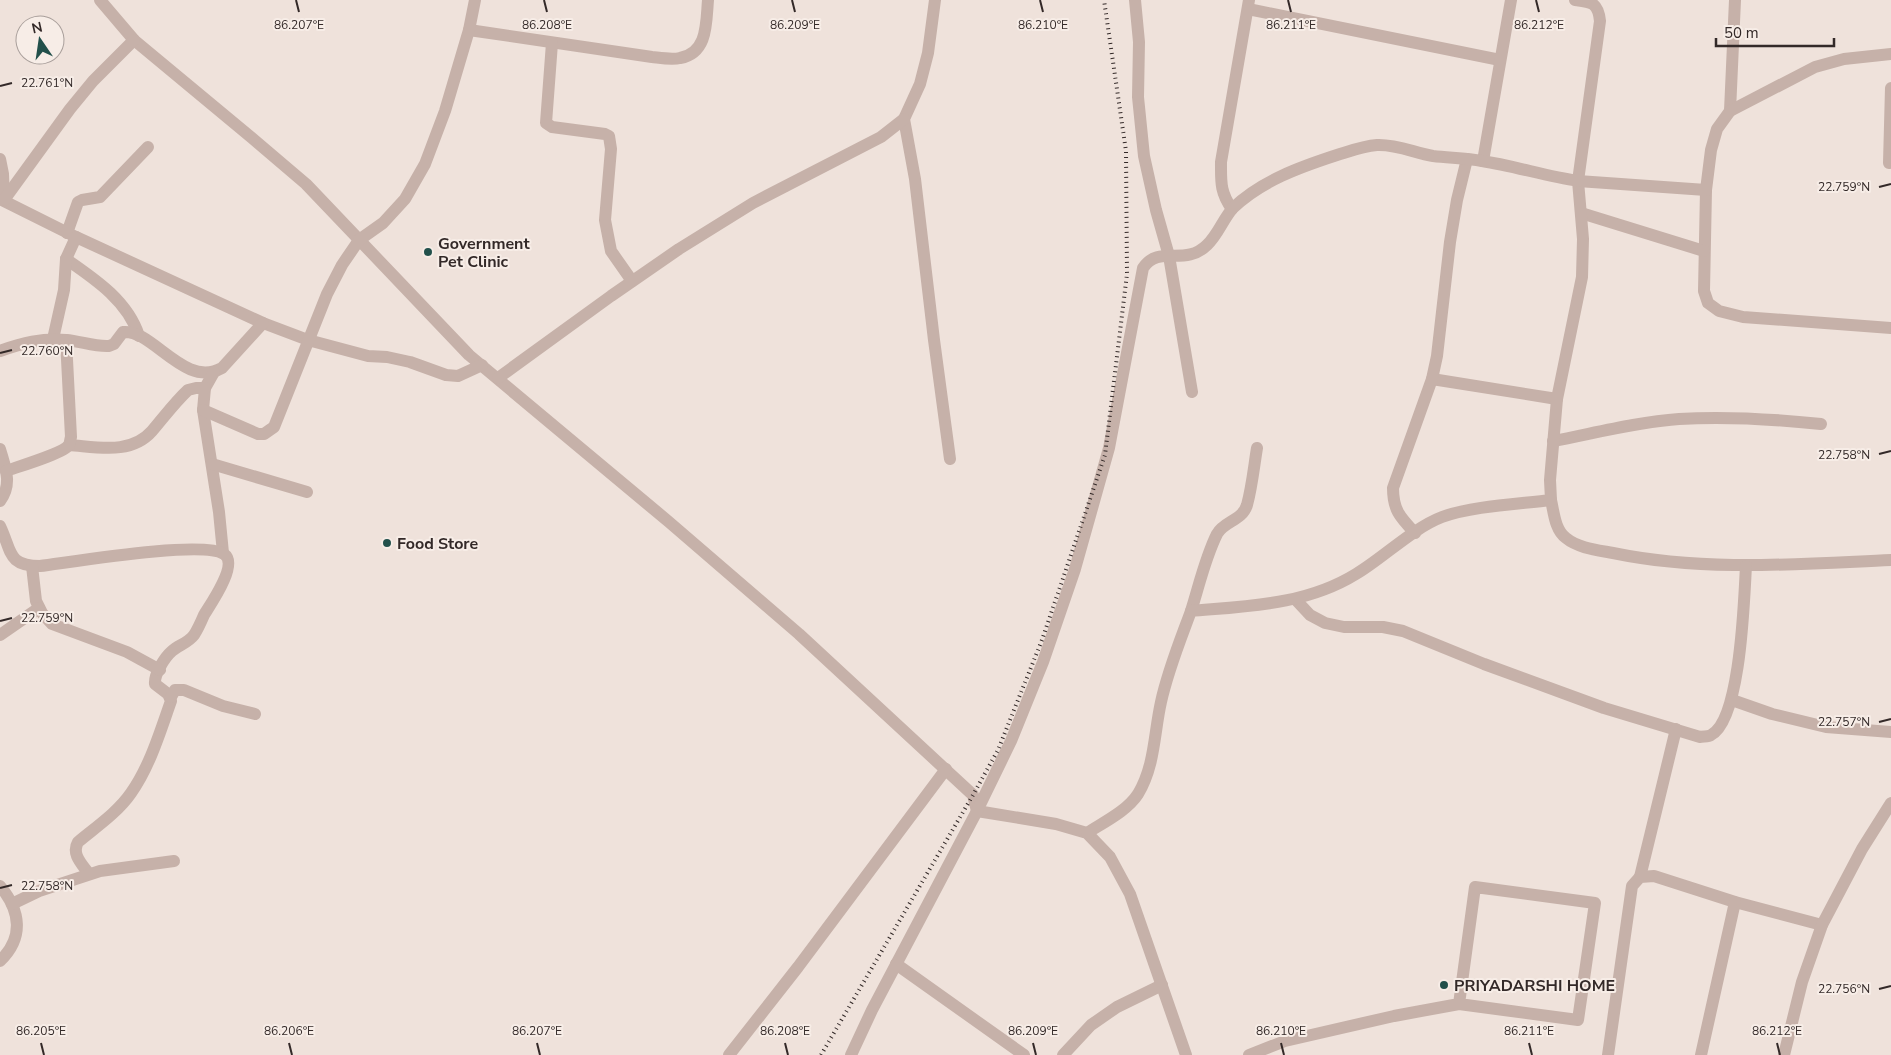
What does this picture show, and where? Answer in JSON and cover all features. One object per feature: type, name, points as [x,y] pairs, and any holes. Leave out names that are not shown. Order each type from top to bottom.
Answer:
[{"type":"street","points":[[100,0],[134,40],[306,184],[469,355],[799,634],[974,795],[977,811]]},
{"type":"street","points":[[203,410],[258,434],[270,431],[274,427],[308,340],[338,272],[359,240],[383,223],[405,198],[425,164],[445,111],[469,30],[475,0]]},
{"type":"street","points":[[469,30],[652,57],[679,58],[694,54],[701,45],[705,32],[708,0]]},
{"type":"street","points":[[498,378],[679,249],[753,203],[881,137],[904,119],[920,84],[928,53],[935,0]]},
{"type":"street","points":[[1135,0],[1138,42],[1138,97],[1144,156],[1168,256],[1192,392]]},
{"type":"street","points":[[1483,161],[1511,0]]},
{"type":"street","points":[[1575,0],[1596,5],[1600,12],[1600,21],[1578,181],[1581,213],[1582,277],[1575,317],[1562,366],[1553,441],[1550,480],[1551,500],[1556,525],[1564,538],[1577,545],[1644,559],[1682,563],[1746,566],[1891,560]]},
{"type":"street","points":[[1730,111],[1735,0]]},
{"type":"street","points":[[1232,209],[1225,198],[1221,185],[1221,162],[1249,5],[1500,60]]},
{"type":"street","points":[[2,199],[93,81],[134,40]]},
{"type":"street","points":[[552,43],[546,123],[552,127],[609,136],[611,149],[604,220],[611,251],[632,282]]},
{"type":"street","points":[[1891,54],[1844,59],[1815,67],[1730,111],[1717,129],[1711,150],[1706,190],[1704,251],[1704,291],[1708,303],[1719,311],[1743,317],[1891,328]]},
{"type":"street","points":[[1889,163],[1891,88]]},
{"type":"street","points":[[904,119],[915,179],[950,459]]},
{"type":"street","points":[[851,1055],[868,1018],[977,811],[1011,741],[1043,662],[1075,569],[1109,448],[1144,268],[1149,260],[1157,256],[1181,257],[1197,253],[1208,245],[1232,209],[1274,179],[1358,148],[1377,145],[1435,156],[1483,161],[1578,181],[1706,190]]},
{"type":"street","points":[[53,339],[65,284],[66,259],[78,202],[100,197],[148,147]]},
{"type":"street","points":[[0,159],[3,174],[2,199]]},
{"type":"street","points":[[1415,533],[1399,515],[1393,502],[1393,488],[1432,379],[1441,327],[1450,242],[1457,200],[1467,159]]},
{"type":"street","points":[[2,199],[72,235],[263,323],[308,340],[368,356],[387,357],[410,362],[446,375],[458,376],[482,365]]},
{"type":"street","points":[[1581,213],[1704,251]]},
{"type":"street","points":[[66,259],[104,287],[132,318],[140,336]]},
{"type":"street","points":[[0,351],[24,342],[53,339],[109,346],[114,344],[123,332],[130,331],[166,355],[195,371],[206,374],[222,368],[263,323]]},
{"type":"street","points":[[66,340],[71,429],[69,445]]},
{"type":"street","points":[[214,372],[205,388],[203,410],[223,553]]},
{"type":"street","points":[[1432,379],[1557,399]]},
{"type":"street","points":[[6,471],[59,452],[69,445],[111,448],[138,443],[150,433],[188,390],[205,388]]},
{"type":"street","points":[[1553,441],[1677,419],[1757,418],[1821,424]]},
{"type":"street","points":[[1087,833],[1120,812],[1137,795],[1149,772],[1160,705],[1168,672],[1218,533],[1223,526],[1238,518],[1247,506],[1257,448]]},
{"type":"street","points":[[0,449],[8,483],[6,494],[0,500]]},
{"type":"street","points":[[212,464],[307,492]]},
{"type":"street","points":[[1191,611],[1266,605],[1296,600],[1326,590],[1356,574],[1415,533],[1442,517],[1471,510],[1551,500]]},
{"type":"street","points":[[0,526],[12,555],[18,563],[26,566],[169,550],[206,550],[223,553],[229,563],[218,593],[193,636],[173,650],[156,676],[155,684],[171,697]]},
{"type":"street","points":[[32,566],[36,600],[42,613],[52,624],[127,652],[160,670]]},
{"type":"street","points":[[1296,600],[1310,616],[1325,623],[1344,627],[1383,627],[1403,631],[1567,695],[1700,737],[1711,735],[1720,726],[1732,700],[1739,652],[1746,566]]},
{"type":"street","points":[[0,635],[39,608]]},
{"type":"street","points":[[89,874],[76,854],[75,846],[115,811],[131,793],[149,759],[173,692],[179,689],[223,706],[254,714]]},
{"type":"street","points":[[1732,700],[1772,714],[1826,727],[1891,732]]},
{"type":"street","points":[[1608,1055],[1632,886],[1640,877],[1676,729]]},
{"type":"street","points":[[729,1055],[798,967],[946,769]]},
{"type":"street","points":[[1784,1055],[1802,982],[1822,925],[1862,849],[1889,810]]},
{"type":"street","points":[[977,811],[1056,824],[1087,833],[1110,857],[1130,894],[1186,1055]]},
{"type":"street","points":[[12,904],[39,891],[89,874],[130,866],[174,861]]},
{"type":"street","points":[[1640,877],[1654,876],[1735,902],[1822,925]]},
{"type":"street","points":[[0,886],[9,896],[16,914],[17,934],[10,951],[0,961]]},
{"type":"street","points":[[1250,1055],[1285,1042],[1394,1016],[1459,1004],[1578,1020],[1595,904],[1475,887],[1459,1004]]},
{"type":"street","points":[[1701,1055],[1735,902]]},
{"type":"street","points":[[896,964],[1024,1055]]},
{"type":"street","points":[[1063,1055],[1091,1026],[1117,1008],[1162,985]]},
{"type":"railway","points":[[821,1055],[998,750],[1042,640],[1105,455],[1127,274],[1126,151],[1104,0]]},
{"type":"place","name":"Government Pet Clinic","points":[[428,252]]},
{"type":"place","name":"Food Store","points":[[387,543]]},
{"type":"place","name":"PRIYADARSHI HOME","points":[[1444,985]]}]
